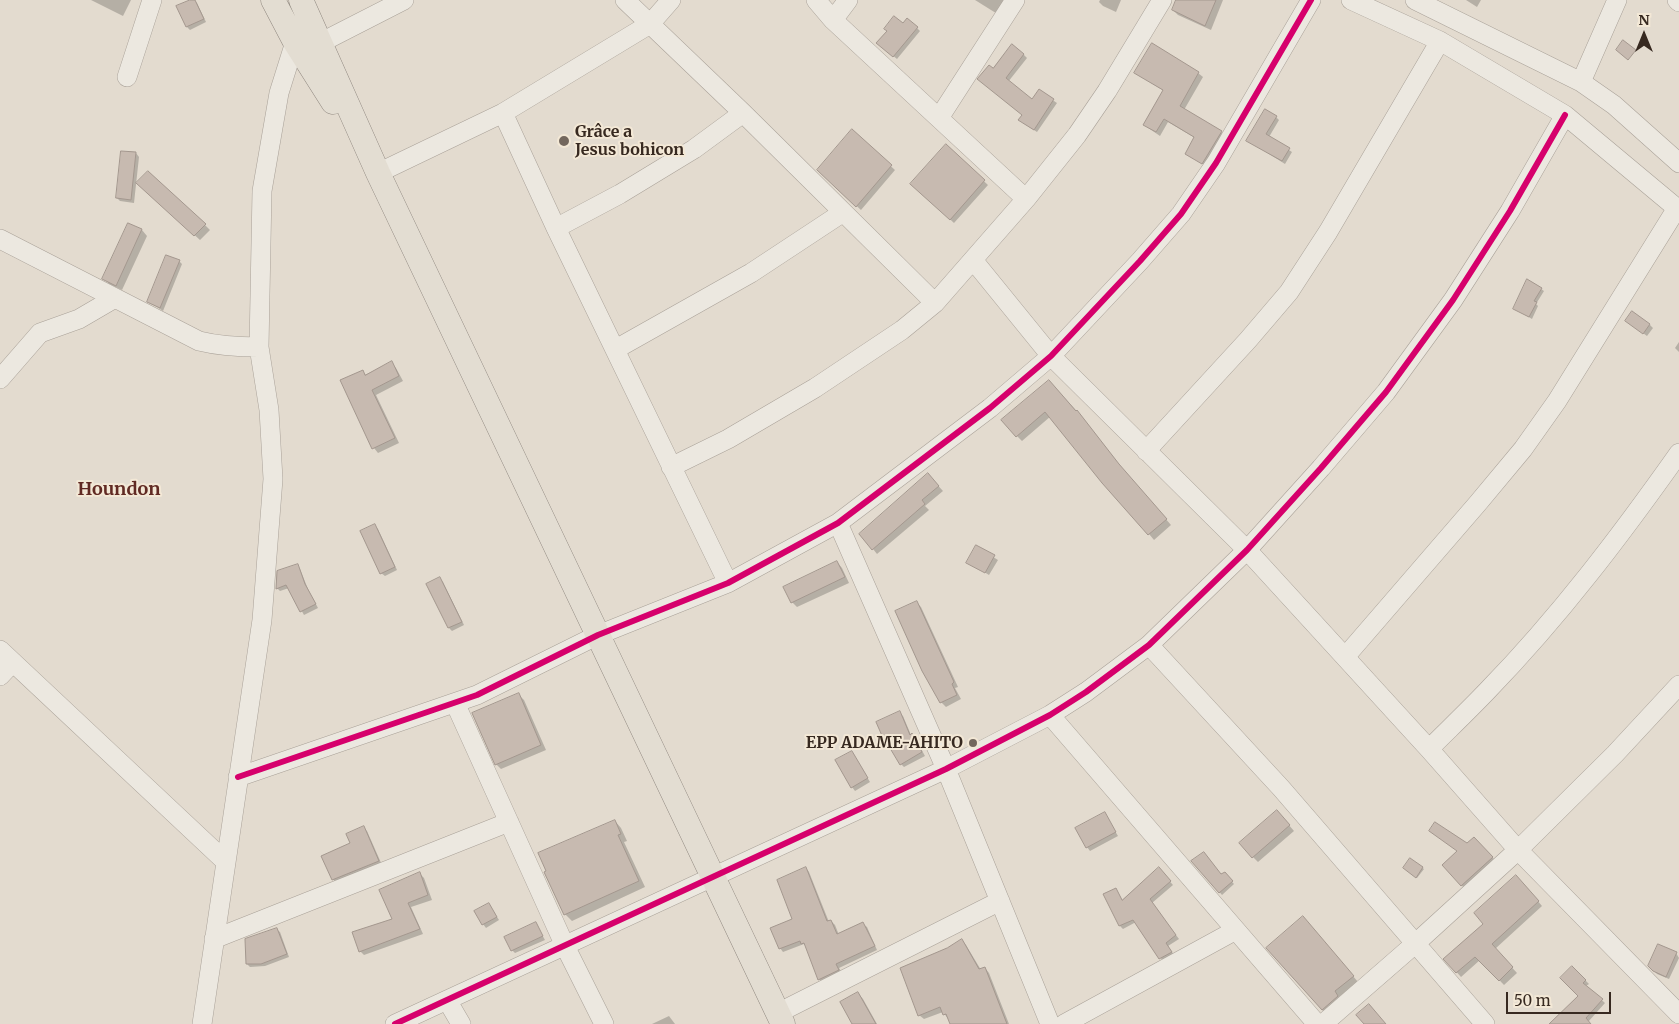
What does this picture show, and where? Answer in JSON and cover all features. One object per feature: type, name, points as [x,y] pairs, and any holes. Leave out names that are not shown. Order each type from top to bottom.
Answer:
[{"type":"main road","points":[[273,0],[295,42],[378,173]]},
{"type":"main road","points":[[301,0],[378,173],[781,1018]]},
{"type":"street","points":[[127,77],[152,0]]},
{"type":"street","points":[[320,43],[404,0]]},
{"type":"street","points":[[625,0],[935,303]]},
{"type":"street","points":[[378,173],[503,113],[650,24],[671,0]]},
{"type":"street","points":[[816,0],[833,20],[1026,199]]},
{"type":"street","points":[[833,20],[848,0]]},
{"type":"street","points":[[939,118],[1015,0]]},
{"type":"street","points":[[672,467],[728,439],[815,388],[902,330],[935,303],[1026,199],[1077,135],[1107,91],[1162,0]]},
{"type":"street","points":[[238,777],[477,695],[598,635],[728,583],[838,523],[990,408],[1051,356],[1140,261],[1181,214],[1216,163],[1311,0]]},
{"type":"street","points":[[1345,657],[1522,449],[1557,401],[1678,209],[1565,115],[1440,41],[1350,0]]},
{"type":"street","points":[[1415,0],[1581,82],[1614,105],[1679,163]]},
{"type":"street","points":[[1581,82],[1617,0]]},
{"type":"street","points":[[1146,451],[1248,340],[1289,292],[1328,232],[1440,41]]},
{"type":"street","points":[[202,1024],[262,620],[273,479],[269,410],[259,346],[262,191],[278,94],[295,42]]},
{"type":"street","points":[[503,113],[556,228],[728,583]]},
{"type":"street","points":[[556,228],[620,194],[678,159],[743,114]]},
{"type":"street","points":[[395,1024],[946,769],[1050,715],[1086,692],[1149,645],[1247,550],[1386,392],[1453,300],[1510,211],[1565,115]]},
{"type":"street","points":[[616,349],[751,273],[842,213]]},
{"type":"street","points":[[0,239],[199,341],[230,347],[259,346]]},
{"type":"street","points":[[973,260],[1051,356],[1247,550],[1429,749],[1518,850],[1679,1014]]},
{"type":"street","points":[[0,379],[40,333],[79,319],[115,298]]},
{"type":"street","points":[[1429,749],[1489,689],[1554,616],[1605,553],[1679,453]]},
{"type":"street","points":[[838,523],[946,769],[1050,1024]]},
{"type":"street","points":[[1149,645],[1281,788],[1485,1024]]},
{"type":"street","points":[[0,676],[6,656],[226,862]]},
{"type":"street","points":[[1323,1024],[1518,850],[1615,754],[1678,687]]},
{"type":"street","points":[[455,703],[565,946],[604,1024]]},
{"type":"street","points":[[1050,715],[1317,1024]]},
{"type":"street","points":[[214,939],[509,822]]},
{"type":"street","points":[[781,1018],[1000,901]]},
{"type":"street","points":[[1064,1024],[1236,930]]},
{"type":"street","points":[[448,1000],[461,1024]]},
{"type":"building","points":[[190,0],[195,0],[204,19],[186,27],[176,6]]},
{"type":"building","points":[[1176,0],[1216,0],[1205,26],[1172,10]]},
{"type":"building","points":[[894,16],[903,23],[907,18],[918,27],[893,57],[876,43],[887,31],[884,29]]},
{"type":"building","points":[[1623,40],[1636,50],[1628,60],[1616,50]]},
{"type":"building","points":[[1152,43],[1199,72],[1180,106],[1222,131],[1202,164],[1185,154],[1194,137],[1164,119],[1156,132],[1143,125],[1163,90],[1134,73]]},
{"type":"building","points":[[1012,44],[1024,54],[1006,78],[1032,99],[1039,89],[1054,99],[1034,130],[1018,120],[1022,115],[977,79],[989,65],[993,68]]},
{"type":"building","points":[[1265,109],[1277,116],[1266,134],[1290,148],[1282,161],[1246,141]]},
{"type":"building","points":[[852,129],[892,165],[856,207],[817,170]]},
{"type":"building","points":[[946,144],[985,180],[950,220],[910,184]]},
{"type":"building","points":[[121,151],[136,152],[131,200],[116,198]]},
{"type":"building","points":[[148,171],[206,224],[194,236],[136,183]]},
{"type":"building","points":[[128,223],[142,229],[116,286],[102,279]]},
{"type":"building","points":[[166,255],[180,260],[160,308],[147,302]]},
{"type":"building","points":[[1527,279],[1542,288],[1534,301],[1537,302],[1529,317],[1513,309]]},
{"type":"building","points":[[1632,311],[1650,324],[1643,334],[1625,321]]},
{"type":"building","points":[[392,361],[399,376],[372,390],[395,438],[372,449],[340,380],[363,370],[365,375]]},
{"type":"building","points":[[1049,380],[1077,410],[1119,464],[1167,519],[1148,535],[1102,483],[1045,412],[1016,437],[1001,420]]},
{"type":"building","points":[[928,473],[939,486],[922,500],[925,504],[872,550],[859,534]]},
{"type":"building","points":[[375,524],[395,567],[380,574],[360,531]]},
{"type":"building","points":[[976,545],[995,555],[985,573],[966,563]]},
{"type":"building","points":[[837,561],[845,577],[791,603],[783,587]]},
{"type":"building","points":[[298,564],[305,584],[316,604],[300,612],[286,585],[276,589],[277,571]]},
{"type":"building","points":[[440,577],[462,622],[448,628],[426,584]]},
{"type":"building","points":[[917,601],[954,682],[952,684],[957,695],[940,703],[922,671],[895,611]]},
{"type":"building","points":[[519,693],[541,745],[495,765],[472,713]]},
{"type":"building","points":[[900,711],[910,735],[912,733],[922,752],[900,765],[883,738],[876,722]]},
{"type":"building","points":[[852,751],[868,778],[851,788],[835,760]]},
{"type":"building","points":[[1277,810],[1290,825],[1252,858],[1239,843]]},
{"type":"building","points":[[1105,812],[1116,832],[1086,848],[1075,828]]},
{"type":"building","points":[[615,820],[621,834],[618,835],[639,881],[564,915],[544,872],[546,871],[538,853]]},
{"type":"building","points":[[1435,822],[1467,843],[1474,837],[1493,857],[1461,886],[1442,865],[1457,851],[1429,831]]},
{"type":"building","points":[[364,826],[379,861],[332,880],[321,856],[350,843],[346,834]]},
{"type":"building","points":[[1204,852],[1221,874],[1225,872],[1233,881],[1219,893],[1191,861]]},
{"type":"building","points":[[1410,858],[1423,867],[1416,878],[1403,868]]},
{"type":"building","points":[[806,867],[827,921],[831,920],[837,934],[863,922],[875,946],[836,964],[839,970],[818,980],[804,943],[801,944],[800,941],[779,949],[770,928],[792,919],[777,880]]},
{"type":"building","points":[[1159,867],[1171,881],[1150,899],[1176,935],[1166,943],[1172,952],[1159,959],[1133,920],[1119,926],[1103,894],[1116,888],[1122,900]]},
{"type":"building","points":[[420,872],[428,895],[408,903],[420,929],[359,952],[352,932],[392,919],[379,890]]},
{"type":"building","points":[[1516,875],[1539,901],[1492,944],[1513,967],[1499,981],[1475,957],[1456,973],[1443,959],[1483,924],[1474,913]]},
{"type":"building","points":[[489,903],[497,917],[482,925],[474,911]]},
{"type":"building","points":[[1303,916],[1354,976],[1335,991],[1338,996],[1322,1010],[1266,948]]},
{"type":"building","points":[[536,922],[543,936],[511,951],[504,937]]},
{"type":"building","points":[[277,928],[287,954],[261,964],[246,964],[245,939]]},
{"type":"building","points":[[962,939],[979,969],[985,967],[1007,1024],[950,1024],[946,1014],[943,1015],[940,1007],[918,1016],[900,968],[947,948]]},
{"type":"building","points":[[1658,944],[1677,952],[1666,977],[1653,971],[1648,966]]},
{"type":"building","points":[[1572,966],[1586,980],[1583,983],[1603,999],[1586,1018],[1591,1024],[1549,1024],[1578,996],[1560,978]]},
{"type":"building","points":[[858,992],[876,1024],[852,1024],[840,1002]]},
{"type":"building","points":[[1369,1004],[1386,1024],[1364,1024],[1356,1015]]},
{"type":"cycle path","points":[[238,777],[477,695],[598,635],[728,583],[838,523],[990,408],[1051,356],[1140,261],[1181,214],[1216,163],[1311,0]]},
{"type":"cycle path","points":[[395,1024],[946,769],[1050,715],[1086,692],[1149,645],[1247,550],[1386,392],[1453,300],[1510,211],[1565,115]]},
{"type":"place","name":"Grâce a Jesus bohicon","points":[[564,141]]},
{"type":"place","name":"EPP ADAME-AHITO","points":[[973,743]]},
{"type":"district","name":"Houndon","points":[[119,490]]}]
